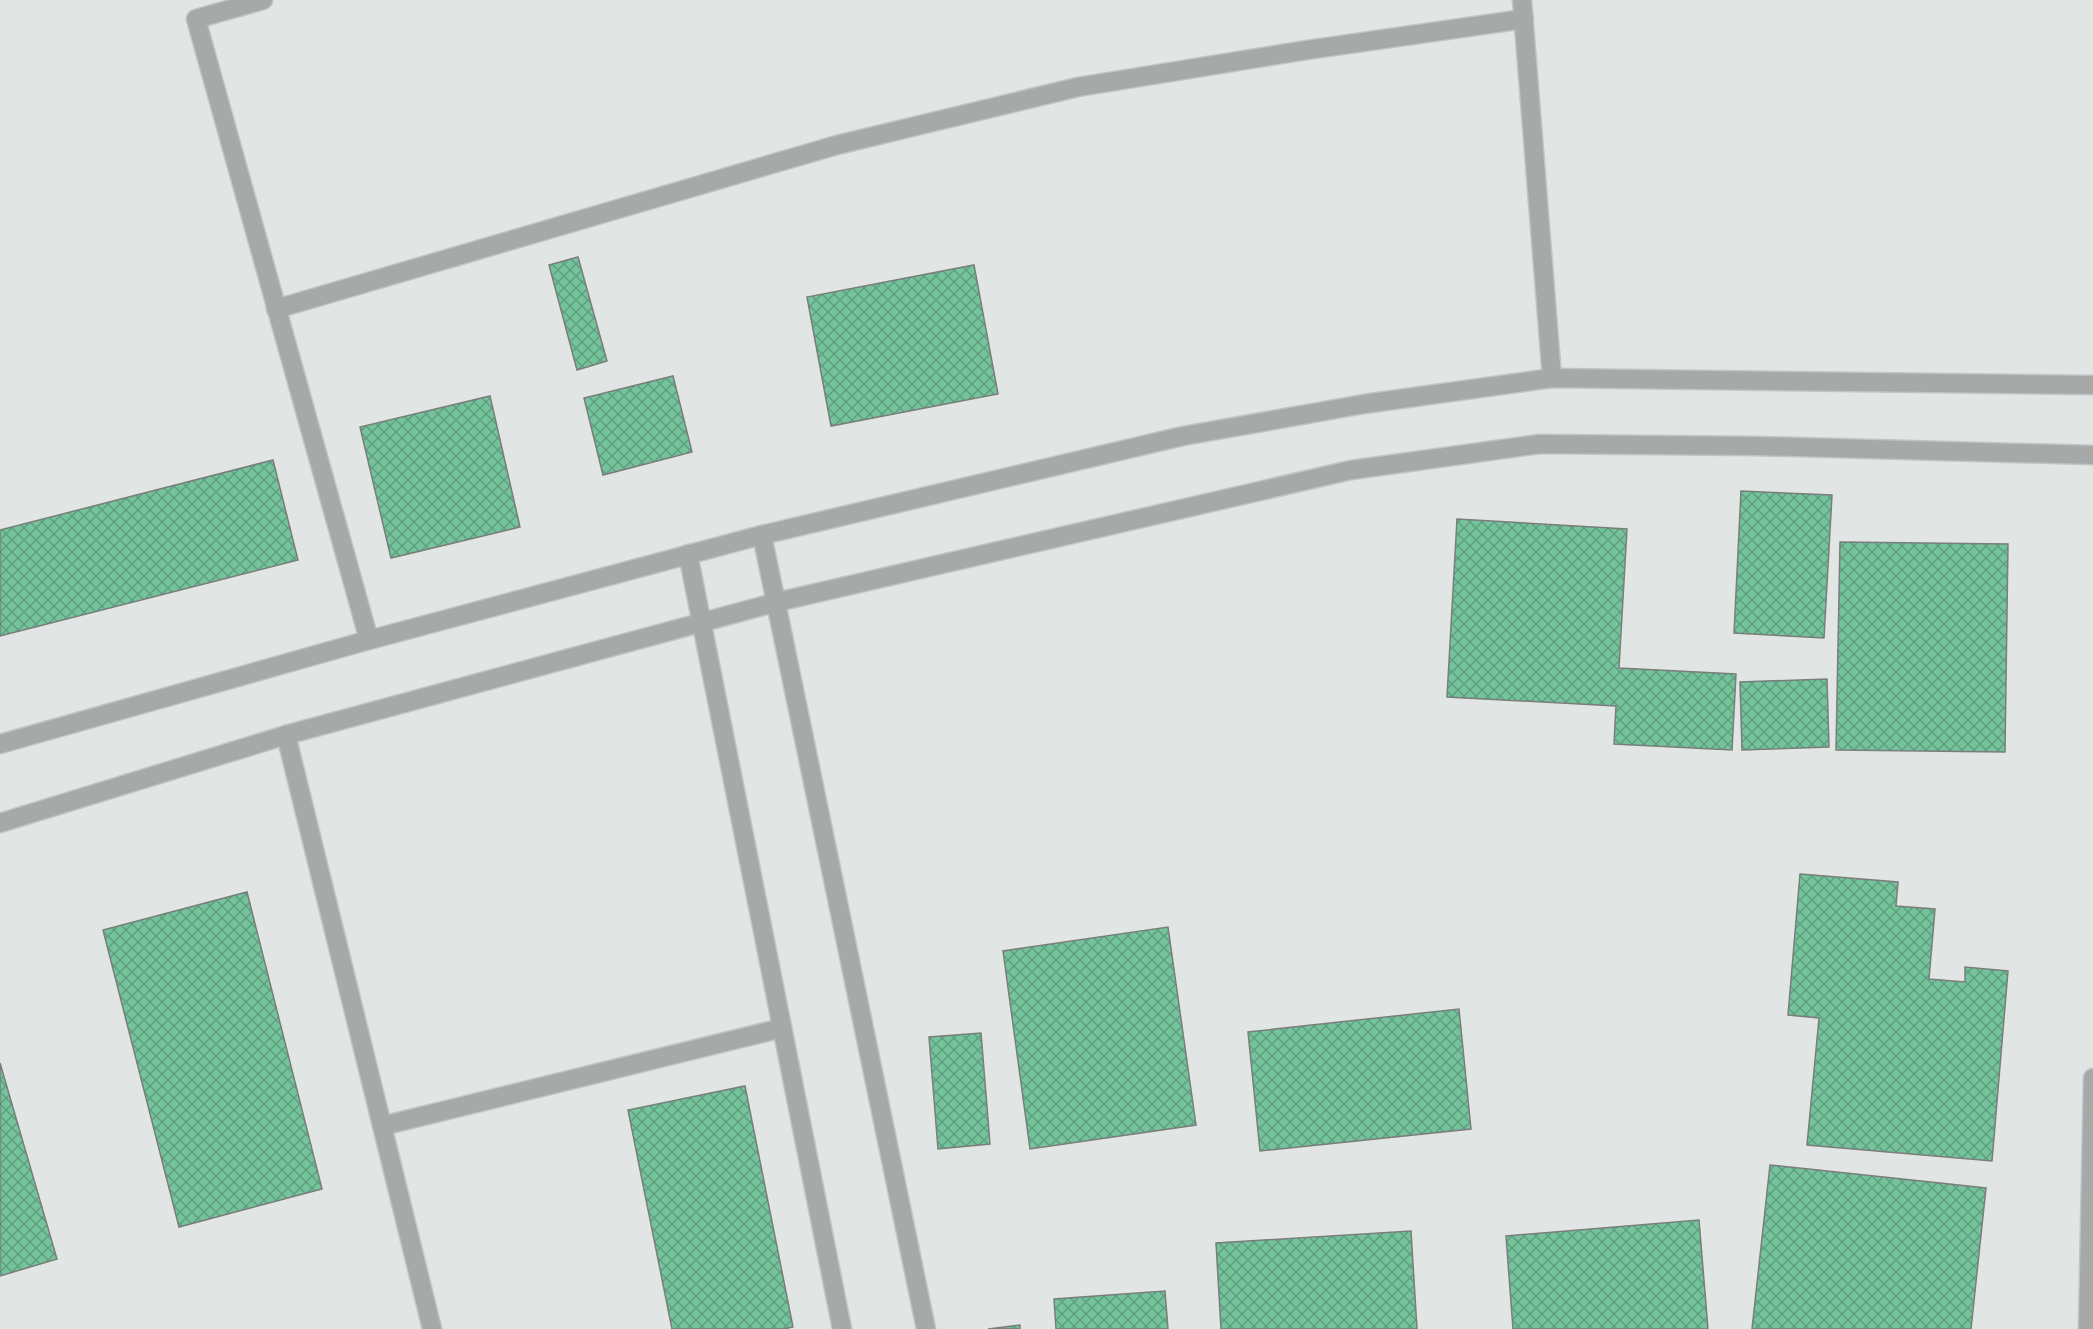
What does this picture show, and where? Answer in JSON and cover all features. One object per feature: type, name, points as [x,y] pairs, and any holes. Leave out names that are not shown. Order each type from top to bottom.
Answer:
[{"type":"street","points":[[263,0],[196,19],[369,640]]},
{"type":"street","points":[[1522,0],[1552,378]]},
{"type":"street","points":[[276,309],[837,145],[1078,87],[1307,50],[1524,19]]},
{"type":"street","points":[[0,744],[369,640],[762,534],[1183,436],[1364,404],[1552,378],[2093,385]]},
{"type":"street","points":[[0,823],[286,735],[702,622],[1352,470],[1539,444],[1756,446],[2093,455]]},
{"type":"street","points":[[762,534],[926,1329]]},
{"type":"street","points":[[688,554],[842,1329]]},
{"type":"street","points":[[286,735],[432,1329]]},
{"type":"street","points":[[382,1126],[782,1028]]},
{"type":"street","points":[[2088,1329],[2093,1078]]},
{"type":"building","points":[[578,257],[607,361],[577,370],[549,265]]},
{"type":"building","points":[[974,265],[998,394],[831,426],[807,297]]},
{"type":"building","points":[[673,376],[692,452],[603,475],[584,398]]},
{"type":"building","points":[[490,396],[520,527],[391,558],[360,427]]},
{"type":"building","points":[[273,460],[298,560],[0,636],[0,530]]},
{"type":"building","points":[[1741,491],[1832,495],[1824,638],[1734,633]]},
{"type":"building","points":[[1457,519],[1627,529],[1619,668],[1736,674],[1732,750],[1614,744],[1616,706],[1447,697]]},
{"type":"building","points":[[1840,542],[2008,544],[2005,752],[1836,750]]},
{"type":"building","points":[[1827,679],[1829,747],[1742,750],[1740,682]]},
{"type":"building","points":[[1800,874],[1898,882],[1896,906],[1935,909],[1929,979],[1965,982],[1965,967],[2008,971],[1992,1161],[1807,1145],[1819,1018],[1788,1015]]},
{"type":"building","points":[[247,892],[322,1189],[179,1227],[103,930]]},
{"type":"building","points":[[1168,927],[1196,1125],[1030,1149],[1003,951]]},
{"type":"building","points":[[1459,1009],[1471,1129],[1260,1151],[1248,1032]]},
{"type":"building","points":[[981,1033],[990,1144],[938,1149],[929,1037]]},
{"type":"building","points":[[0,1063],[57,1259],[0,1276]]},
{"type":"building","points":[[745,1086],[793,1327],[784,1329],[672,1329],[628,1110]]},
{"type":"building","points":[[1770,1165],[1986,1188],[1971,1329],[1752,1329]]},
{"type":"building","points":[[1699,1220],[1708,1329],[1513,1329],[1506,1236]]},
{"type":"building","points":[[1411,1231],[1417,1329],[1221,1329],[1216,1243]]},
{"type":"building","points":[[1165,1291],[1168,1329],[1056,1329],[1054,1299]]},
{"type":"building","points":[[1020,1325],[1020,1329],[988,1329]]}]
